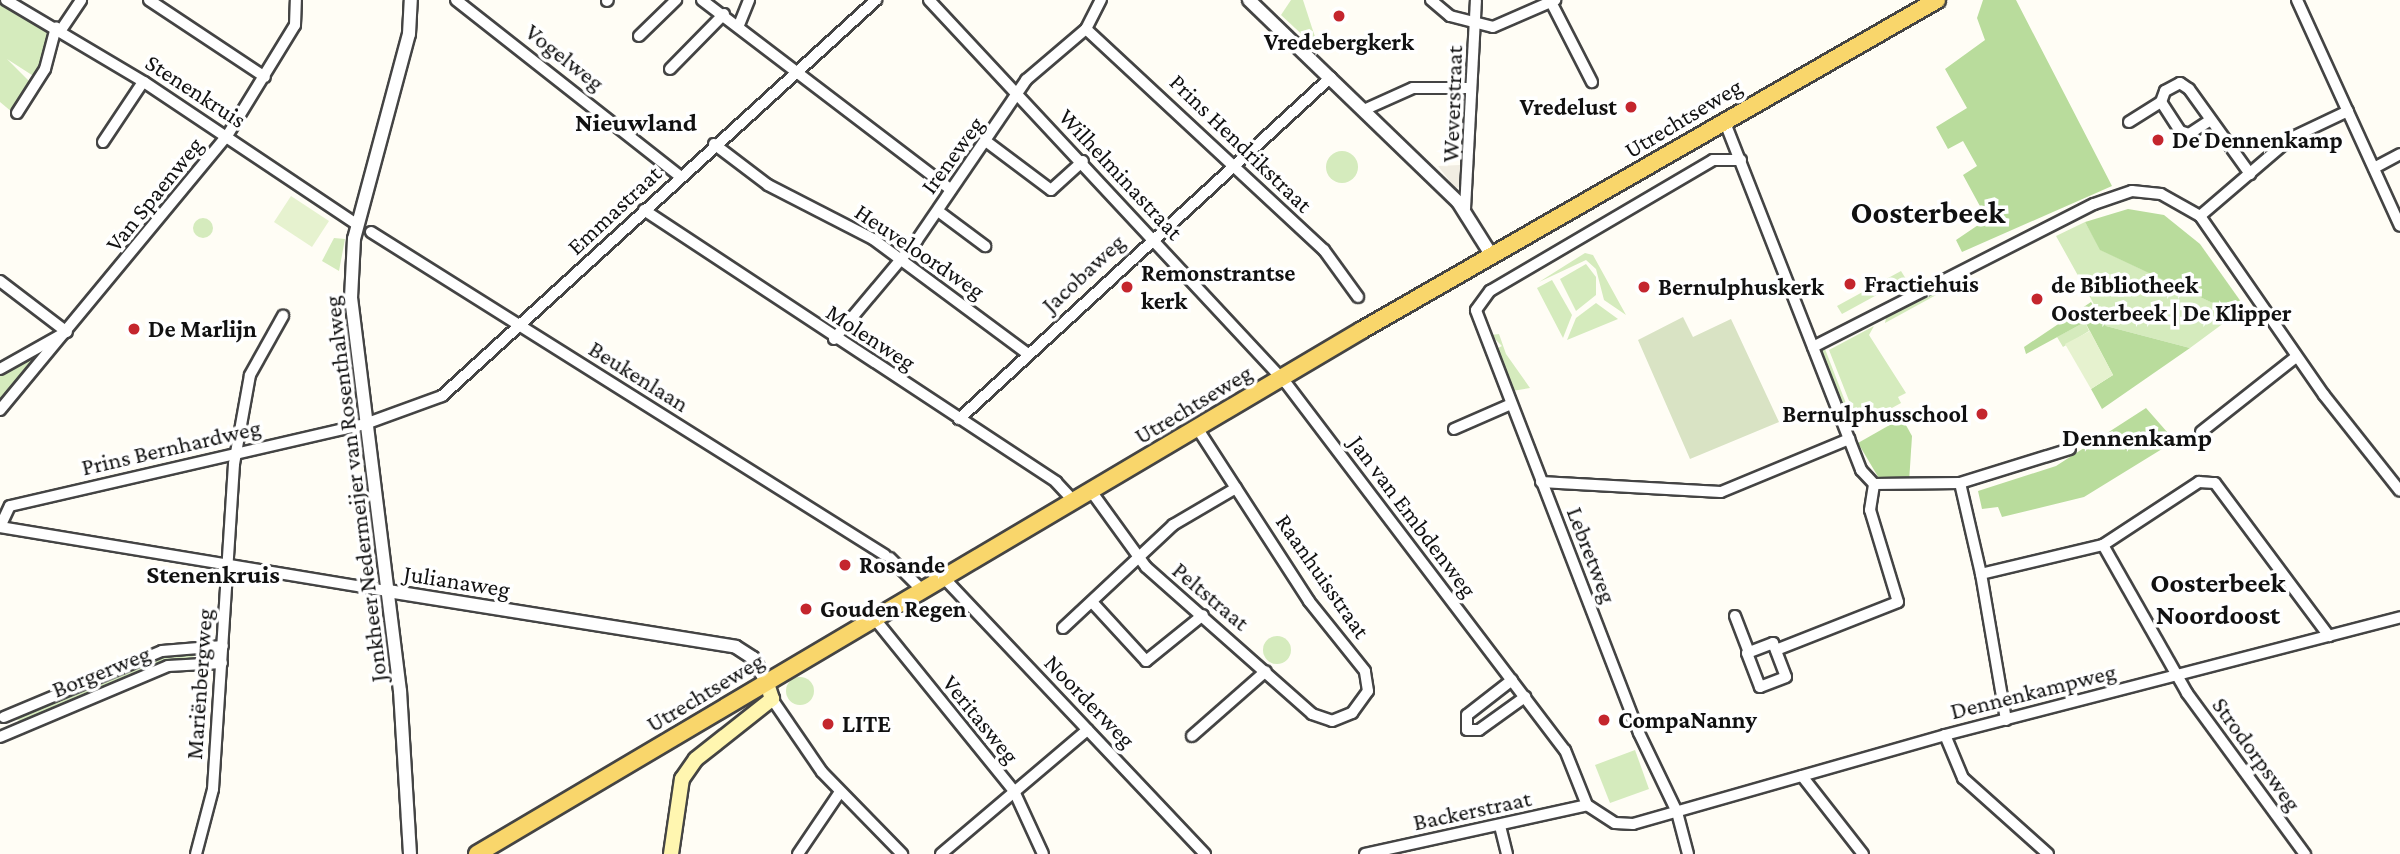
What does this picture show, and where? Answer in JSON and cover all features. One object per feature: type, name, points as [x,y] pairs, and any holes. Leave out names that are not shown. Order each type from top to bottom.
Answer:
[{"type":"main road","name":"Utrechtseweg","points":[[477,854],[1280,379],[1724,120],[1936,0]]},
{"type":"main road","points":[[671,854],[675,803],[687,770],[772,699],[766,681]]},
{"type":"street","name":"Stenenkruis","points":[[6,0],[59,29],[143,82],[358,225]]},
{"type":"street","points":[[17,113],[45,69],[59,29],[81,0]]},
{"type":"street","points":[[149,0],[265,77]]},
{"type":"street","name":"Van Spaenweg","points":[[0,410],[227,136],[296,25],[296,0]]},
{"type":"street","name":"Jonkheer Nedermeijer van Rosenthalweg","points":[[410,854],[388,591],[351,321],[358,225],[409,34],[411,0]]},
{"type":"street","name":"Vogelweg","points":[[456,0],[680,176]]},
{"type":"street","points":[[639,36],[676,0]]},
{"type":"street","points":[[702,0],[739,25],[794,71],[951,190]]},
{"type":"street","points":[[739,25],[749,0]]},
{"type":"street","name":"Emmastraat","points":[[365,424],[442,396],[520,327],[794,71],[876,0]]},
{"type":"street","name":"Wilhelminastraat","points":[[929,0],[1153,237],[1280,379]]},
{"type":"street","name":"Ireneweg","points":[[834,339],[902,260],[987,142],[1032,72],[1086,29],[1101,0]]},
{"type":"street","points":[[1249,0],[1366,109],[1465,209],[1492,256]]},
{"type":"street","name":"Weverstraat","points":[[1465,209],[1470,88],[1477,21],[1476,0]]},
{"type":"street","points":[[2297,0],[2400,226]]},
{"type":"street","points":[[1432,1],[1450,16],[1503,25],[1553,1],[1592,82]]},
{"type":"street","points":[[670,69],[723,14]]},
{"type":"street","name":"Prins Hendrikstraat","points":[[1086,29],[1339,266],[1358,297]]},
{"type":"street","name":"Jacobaweg","points":[[959,419],[1232,163],[1331,76]]},
{"type":"street","points":[[103,142],[143,82]]},
{"type":"street","points":[[2129,122],[2161,102],[2180,83],[2250,174]]},
{"type":"street","points":[[1366,109],[1413,88],[1470,88]]},
{"type":"street","points":[[2161,102],[2180,131],[2189,134],[2209,121]]},
{"type":"street","points":[[2200,216],[2291,138],[2348,111]]},
{"type":"street","points":[[1724,120],[1849,439],[1874,484],[1870,510],[1898,602],[1776,650]]},
{"type":"street","points":[[987,142],[1051,190],[1083,162]]},
{"type":"street","name":"Heuveloordweg","points":[[715,144],[768,184],[902,260],[1028,354]]},
{"type":"street","points":[[2374,168],[2400,154]]},
{"type":"street","name":"Utrechtseweg","points":[[1506,281],[1713,160],[1741,160]]},
{"type":"street","points":[[1813,346],[2102,201],[2132,191],[2154,192],[2200,216],[2296,357],[2400,491]]},
{"type":"street","name":"Molenweg","points":[[644,210],[834,339],[1056,482],[1074,501]]},
{"type":"street","points":[[937,211],[985,246]]},
{"type":"street","name":"Beukenlaan","points":[[371,232],[887,556],[922,590]]},
{"type":"street","name":"Lebretweg","points":[[1506,281],[1476,310],[1509,405],[1639,733],[1677,812],[1688,854]]},
{"type":"street","points":[[2,284],[67,332]]},
{"type":"street","name":"Mariënbergweg","points":[[196,854],[213,789],[228,564],[238,452],[250,374],[283,316]]},
{"type":"street","name":"Van Spaenweg","points":[[0,369],[67,332]]},
{"type":"street","points":[[2201,432],[2296,357]]},
{"type":"street","name":"Jan van Embdenweg","points":[[1280,379],[1565,750],[1587,805]]},
{"type":"street","points":[[1454,429],[1509,405]]},
{"type":"street","name":"Prins Bernhardweg","points":[[0,527],[10,506],[365,424]]},
{"type":"street","name":"Raanhuisstraat","points":[[1197,428],[1309,601],[1365,671],[1368,691],[1352,713],[1319,719]]},
{"type":"street","points":[[1541,482],[1721,492],[1849,439]]},
{"type":"street","points":[[1874,484],[1961,483],[2070,449]]},
{"type":"street","points":[[1981,574],[2103,545],[2199,482],[2215,483],[2329,636]]},
{"type":"street","points":[[1961,483],[1981,574],[2006,720]]},
{"type":"street","points":[[1063,628],[1173,525],[1236,488]]},
{"type":"street","name":"Peltstraat","points":[[1091,491],[1139,559],[1319,719]]},
{"type":"street","name":"Julianaweg","points":[[0,527],[736,647],[753,658],[766,681]]},
{"type":"street","name":"Strodorpsweg","points":[[2103,545],[2179,676],[2305,854]]},
{"type":"street","name":"Noorderweg","points":[[944,578],[1205,854]]},
{"type":"street","points":[[1092,602],[1146,661],[1203,615]]},
{"type":"street","points":[[1735,616],[1760,687],[1786,677],[1773,643],[1749,652]]},
{"type":"street","name":"Dennenkampweg","points":[[1587,805],[1615,823],[1677,812],[1945,734],[2179,676],[2400,617]]},
{"type":"street","name":"Veritasweg","points":[[874,618],[1014,791],[1043,854]]},
{"type":"street","name":"Borgerweg","points":[[2,714],[162,651],[223,646]]},
{"type":"street","name":"Borgerweg","points":[[0,737],[167,666],[222,663]]},
{"type":"street","points":[[1192,736],[1266,671]]},
{"type":"street","points":[[1512,680],[1467,715],[1467,730],[1479,730],[1525,697]]},
{"type":"street","points":[[772,699],[840,792],[902,854]]},
{"type":"street","points":[[2,714],[11,731]]},
{"type":"street","points":[[941,854],[1087,730]]},
{"type":"street","points":[[1945,734],[1963,778],[2048,854]]},
{"type":"street","points":[[1802,776],[1863,854]]},
{"type":"street","points":[[798,854],[840,792]]},
{"type":"street","name":"Backerstraat","points":[[1366,854],[1587,805]]},
{"type":"street","points":[[1500,826],[1507,854]]},
{"type":"green space","points":[[1291,0],[1303,0],[1316,40],[1310,42],[1281,15]]},
{"type":"green space","points":[[1983,0],[2016,0],[2112,186],[1962,252],[1956,240],[1987,219],[1963,175],[1977,166],[1963,141],[1948,149],[1936,127],[1967,108],[1945,69],[1985,40],[1977,18]]},
{"type":"green space","points":[[0,2],[51,30],[35,77],[7,59],[31,83],[12,112],[0,102]]},
{"type":"green space","points":[[1342,151],[1353,156],[1358,167],[1353,178],[1342,183],[1331,178],[1326,167],[1331,156]]},
{"type":"green space","points":[[291,196],[329,221],[312,247],[274,222]]},
{"type":"green space","points":[[2128,209],[2164,215],[2200,244],[2244,306],[2236,314],[2100,250],[2085,222]]},
{"type":"green space","points":[[203,218],[210,221],[213,228],[210,235],[203,238],[196,235],[193,228],[196,221]]},
{"type":"green space","points":[[2085,222],[2101,250],[2236,314],[2190,348],[2106,326],[2056,236]]},
{"type":"green space","points":[[334,238],[345,239],[339,271],[322,261]]},
{"type":"green space","points":[[1585,253],[1593,255],[1626,315],[1604,300],[1596,269],[1586,260],[1539,282]]},
{"type":"green space","points":[[1586,264],[1596,277],[1596,295],[1576,311],[1560,279]]},
{"type":"green space","points":[[1901,271],[1906,279],[1842,314],[1837,306]]},
{"type":"green space","points":[[1552,280],[1572,315],[1563,338],[1537,288]]},
{"type":"green space","points":[[1935,288],[1938,294],[1885,323],[1887,313]]},
{"type":"green space","points":[[2091,302],[2106,326],[2190,348],[2102,409],[2091,389],[2113,375],[2085,322],[2026,354],[2024,347]]},
{"type":"green space","points":[[1596,303],[1618,319],[1567,340],[1576,318]]},
{"type":"green space","points":[[1683,317],[1693,337],[1731,319],[1779,422],[1690,459],[1638,340]]},
{"type":"green space","points":[[2085,322],[2089,331],[2063,347],[2057,337]]},
{"type":"green space","points":[[1874,326],[1869,335],[1906,393],[1898,397],[1901,403],[1859,426],[1829,350]]},
{"type":"green space","points":[[2090,331],[2113,375],[2091,389],[2065,344]]},
{"type":"green space","points":[[1499,334],[1506,354],[1530,388],[1512,391],[1496,349],[1502,346],[1491,335]]},
{"type":"green space","points":[[48,346],[0,403],[0,373]]},
{"type":"green space","points":[[1825,349],[1855,427],[1850,429],[1820,350]]},
{"type":"green space","points":[[2146,408],[2175,441],[2084,497],[2002,517],[1998,507],[1982,509],[1978,491],[2056,466]]},
{"type":"green space","points":[[1902,418],[1912,436],[1909,482],[1880,480],[1858,443]]},
{"type":"green space","points":[[1277,636],[1287,640],[1291,650],[1287,660],[1277,664],[1267,660],[1263,650],[1267,640]]},
{"type":"green space","points":[[207,651],[23,723],[16,719],[168,653]]},
{"type":"green space","points":[[800,677],[810,681],[814,691],[810,701],[800,705],[790,701],[786,691],[790,681]]},
{"type":"green space","points":[[1635,750],[1649,789],[1610,803],[1595,765]]},
{"type":"shaded area","points":[[1460,165],[1461,187],[1455,188],[1438,166]]},
{"type":"place","name":"Vredebergkerk","points":[[1339,16]]},
{"type":"place","name":"Vredelust","points":[[1631,107]]},
{"type":"place","name":"De Dennenkamp","points":[[2158,140]]},
{"type":"place","name":"Fractiehuis","points":[[1850,284]]},
{"type":"place","name":"Remonstrantse kerk","points":[[1127,287]]},
{"type":"place","name":"Bernulphuskerk","points":[[1644,287]]},
{"type":"place","name":"de Bibliotheek Oosterbeek | De Klipper","points":[[2037,299]]},
{"type":"place","name":"De Marlijn","points":[[134,329]]},
{"type":"place","name":"Bernulphusschool","points":[[1982,414]]},
{"type":"place","name":"Rosande","points":[[845,565]]},
{"type":"place","name":"Gouden Regen","points":[[806,609]]},
{"type":"place","name":"CompaNanny","points":[[1604,720]]},
{"type":"place","name":"LITE","points":[[828,724]]},
{"type":"district","name":"Nieuwland","points":[[636,123]]},
{"type":"district","name":"Oosterbeek","points":[[1928,212]]},
{"type":"district","name":"Dennenkamp","points":[[2137,438]]},
{"type":"district","name":"Stenenkruis","points":[[213,575]]},
{"type":"district","name":"Oosterbeek Noordoost","points":[[2218,599]]}]
